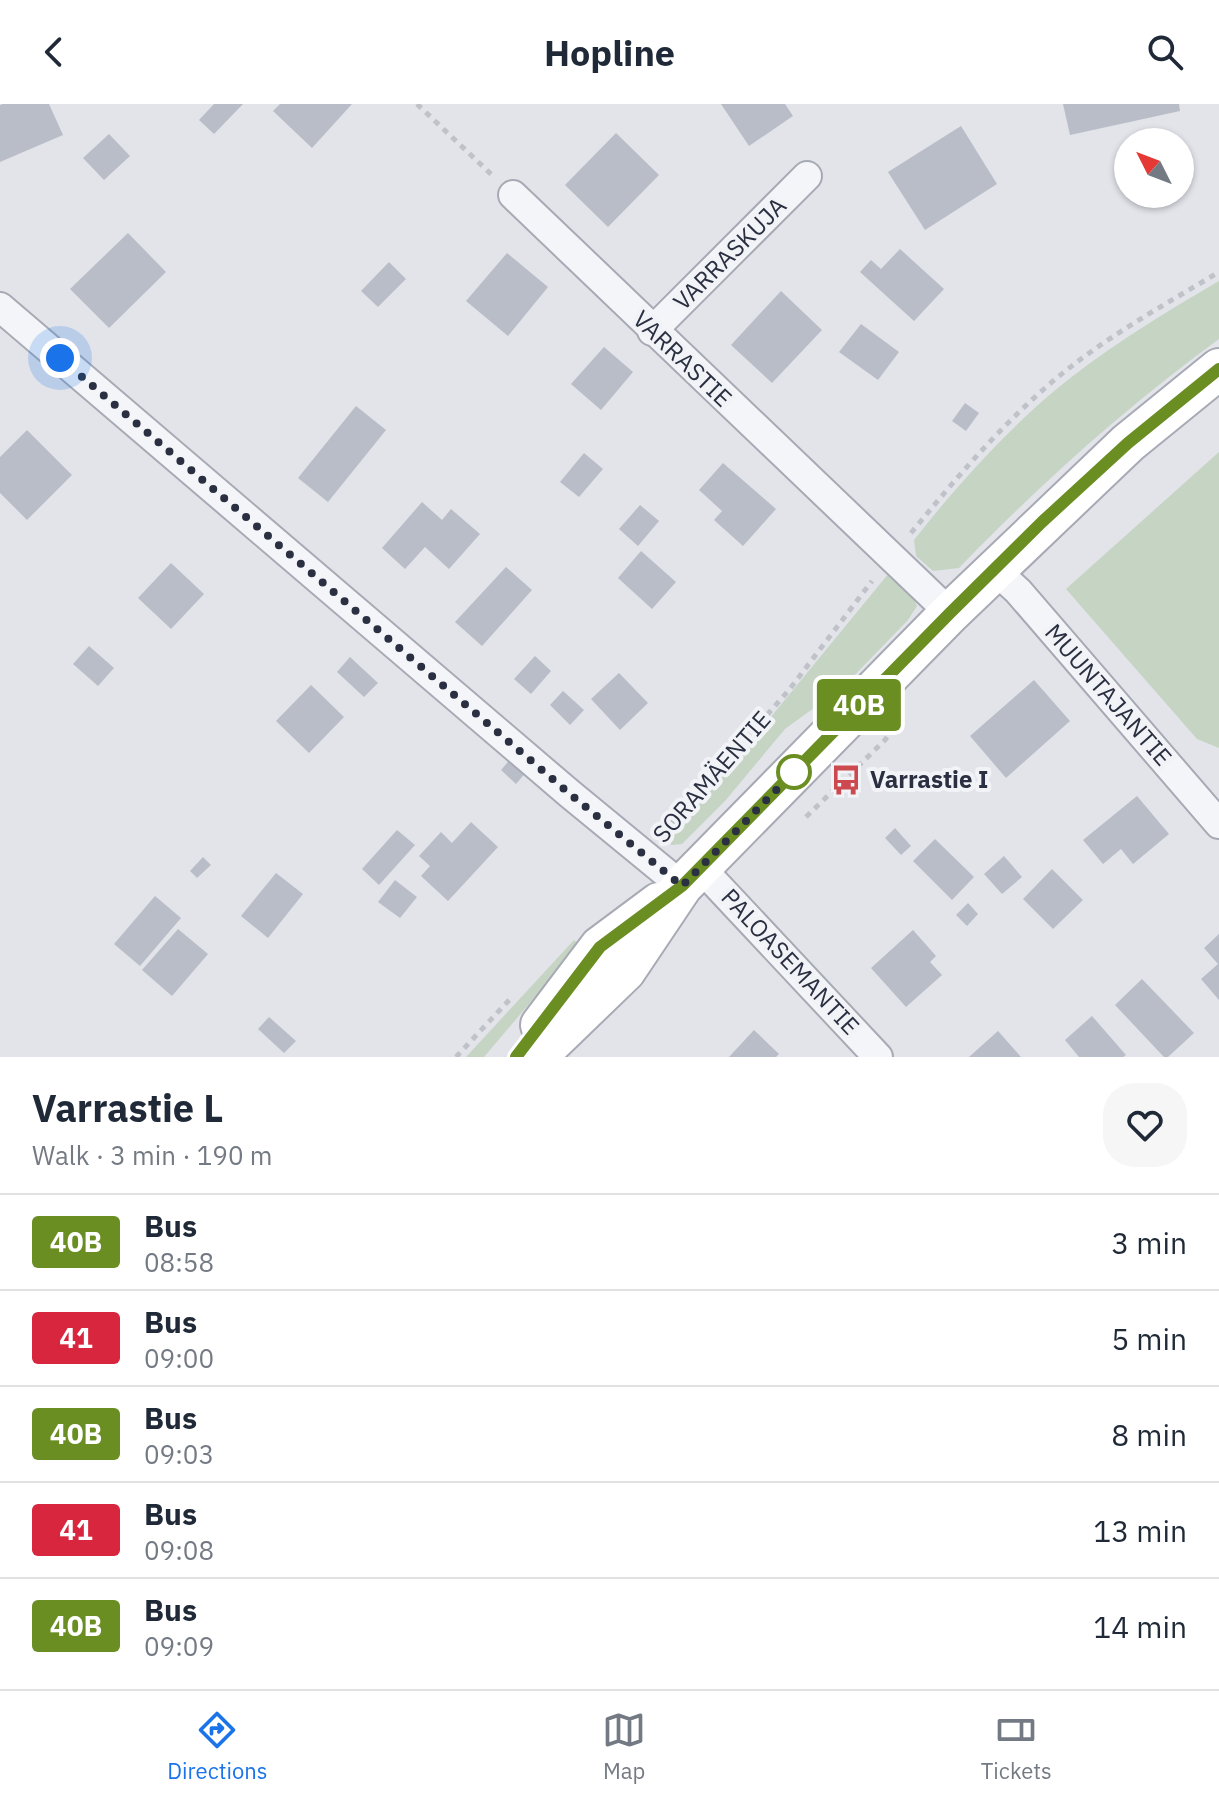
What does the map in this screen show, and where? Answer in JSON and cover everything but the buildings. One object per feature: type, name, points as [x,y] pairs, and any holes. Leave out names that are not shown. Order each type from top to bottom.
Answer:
[{"type":"street","name":"VARRASKUJA","points":[[652,331],[807,176]]},
{"type":"street","name":"VARRASTIE","points":[[513,195],[950,613]]},
{"type":"street","name":"PALOASEMANTIE","points":[[0,307],[570,794],[644,854],[691,876],[878,1057]]},
{"type":"street","name":"SORAMÄENTIE","points":[[516,1057],[600,947],[691,876],[994,569],[1128,443],[1219,369]]},
{"type":"street","name":"MUUNTAJANTIE","points":[[994,569],[1018,591],[1219,824]]},
{"type":"street","name":"SORAMÄENTIE","points":[[536,1057],[625,971],[691,876]]},
{"type":"path","points":[[417,104],[513,195]]},
{"type":"path","name":"SORAMÄENTIE","points":[[644,854],[789,690],[891,557],[967,466],[1045,388],[1116,334],[1219,272]]},
{"type":"path","points":[[456,1057],[517,992]]},
{"type":"green space","points":[[1219,281],[1219,339],[1084,448],[959,568],[933,571],[916,556],[914,540],[978,465],[1029,413],[1109,350]]},
{"type":"green space","points":[[1219,452],[1219,748],[1197,739],[1066,589]]},
{"type":"green space","points":[[889,573],[910,591],[917,606],[908,620],[844,686],[785,729],[725,801],[682,844],[671,845],[670,840]]},
{"type":"green space","points":[[574,940],[579,945],[484,1057],[466,1057]]},
{"type":"bus line","name":"40B","points":[[516,1057],[600,947],[682,886],[1042,522],[1128,443],[1219,369]]},
{"type":"place","name":"Varrastie I","points":[[846,780]]},
{"type":"route","points":[[60,358],[682,886],[794,772]]}]
